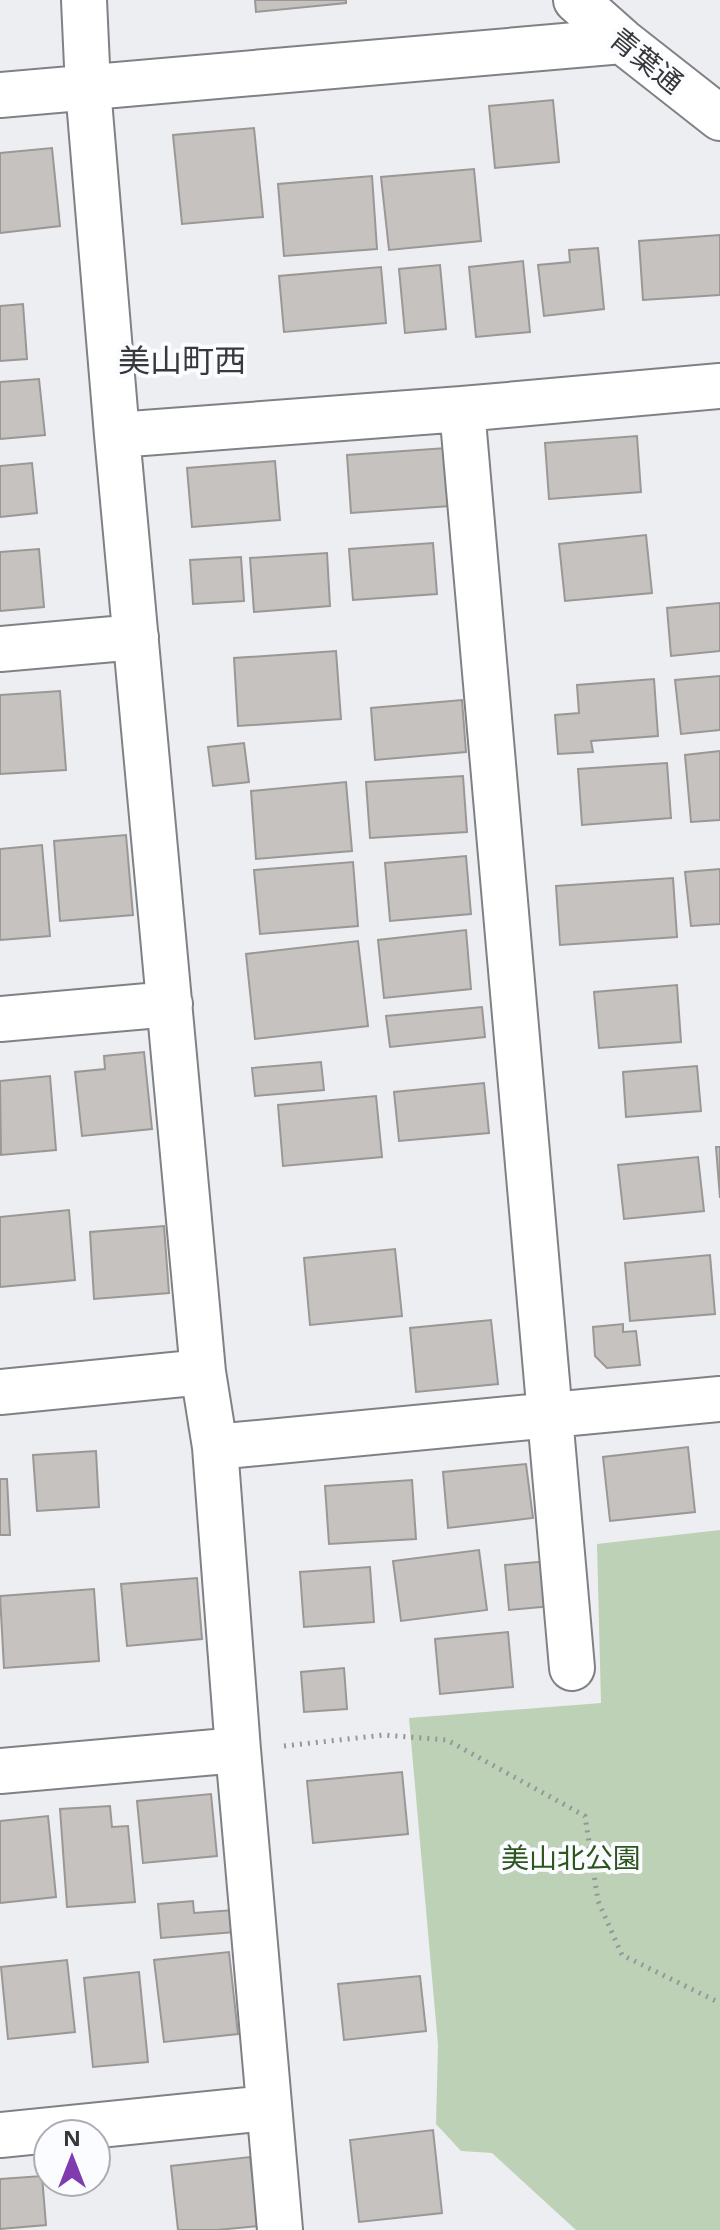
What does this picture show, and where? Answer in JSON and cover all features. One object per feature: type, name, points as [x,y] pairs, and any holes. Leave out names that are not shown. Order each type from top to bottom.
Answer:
[{"type":"street","points":[[84,0],[88,88],[117,435],[203,1372],[215,1447],[267,2108],[280,2230]]},
{"type":"street","name":"青葉通","points":[[576,0],[622,41],[713,100]]},
{"type":"street","points":[[0,95],[622,41]]},
{"type":"street","points":[[117,435],[720,386]]},
{"type":"street","points":[[462,409],[572,1668]]},
{"type":"street","points":[[0,649],[136,637]]},
{"type":"street","points":[[0,1019],[170,1004]]},
{"type":"street","points":[[0,1392],[203,1372]]},
{"type":"street","points":[[215,1447],[720,1399]]},
{"type":"street","points":[[0,1771],[238,1750]]},
{"type":"street","points":[[0,2135],[267,2108]]},
{"type":"path","points":[[238,1750],[384,1735],[447,1740],[585,1816],[598,1901],[622,1955],[720,2003]]},
{"type":"green space","name":"美山北公園","points":[[720,1530],[720,2230],[576,2230],[492,2153],[461,2151],[436,2124],[438,2045],[409,1718],[601,1703],[597,1544]]},
{"type":"building","points":[[255,0],[346,0],[346,3],[256,12]]},
{"type":"building","points":[[553,100],[559,162],[495,168],[489,106]]},
{"type":"building","points":[[254,128],[263,217],[182,224],[173,135]]},
{"type":"building","points":[[52,148],[60,226],[0,233],[0,153]]},
{"type":"building","points":[[474,169],[481,241],[389,250],[381,177]]},
{"type":"building","points":[[372,176],[377,249],[284,256],[278,184]]},
{"type":"building","points":[[720,235],[720,295],[643,300],[639,241]]},
{"type":"building","points":[[598,248],[604,309],[544,316],[538,265],[570,262],[569,250]]},
{"type":"building","points":[[523,261],[530,332],[476,337],[469,267]]},
{"type":"building","points":[[440,265],[446,329],[405,333],[399,269]]},
{"type":"building","points":[[381,267],[386,323],[284,332],[279,276]]},
{"type":"building","points":[[23,304],[27,359],[0,361],[0,306]]},
{"type":"building","points":[[39,379],[45,435],[0,439],[0,382]]},
{"type":"building","points":[[637,436],[641,492],[549,499],[545,443]]},
{"type":"building","points":[[446,448],[450,506],[351,513],[347,455]]},
{"type":"building","points":[[275,461],[280,520],[192,527],[187,468]]},
{"type":"building","points":[[32,463],[37,513],[0,517],[0,466]]},
{"type":"building","points":[[646,535],[652,593],[565,601],[559,544]]},
{"type":"building","points":[[433,543],[437,594],[353,600],[349,549]]},
{"type":"building","points":[[39,549],[44,607],[0,611],[0,552]]},
{"type":"building","points":[[327,553],[330,606],[254,612],[250,558]]},
{"type":"building","points":[[241,557],[244,601],[193,604],[190,560]]},
{"type":"building","points":[[720,603],[720,651],[671,656],[667,608]]},
{"type":"building","points":[[336,651],[341,719],[238,726],[234,658]]},
{"type":"building","points":[[720,676],[720,730],[681,734],[675,680]]},
{"type":"building","points":[[654,679],[658,736],[591,741],[593,752],[558,754],[555,715],[579,713],[577,685]]},
{"type":"building","points":[[60,691],[66,770],[0,774],[0,695]]},
{"type":"building","points":[[462,700],[466,752],[375,760],[371,708]]},
{"type":"building","points":[[244,743],[249,782],[213,786],[208,747]]},
{"type":"building","points":[[720,751],[720,820],[691,822],[685,755]]},
{"type":"building","points":[[667,763],[671,818],[582,825],[578,769]]},
{"type":"building","points":[[463,776],[467,832],[370,838],[366,782]]},
{"type":"building","points":[[346,782],[352,851],[256,859],[251,791]]},
{"type":"building","points":[[126,835],[133,915],[60,921],[54,841]]},
{"type":"building","points":[[42,845],[50,936],[0,940],[0,849]]},
{"type":"building","points":[[466,856],[471,914],[390,921],[385,863]]},
{"type":"building","points":[[353,862],[358,926],[260,934],[254,870]]},
{"type":"building","points":[[720,869],[720,924],[691,926],[685,872]]},
{"type":"building","points":[[673,878],[677,937],[560,945],[556,886]]},
{"type":"building","points":[[466,930],[471,989],[384,998],[378,940]]},
{"type":"building","points":[[358,941],[368,1026],[255,1039],[246,954]]},
{"type":"building","points":[[677,985],[681,1042],[599,1048],[594,992]]},
{"type":"building","points":[[482,1007],[485,1037],[390,1047],[386,1016]]},
{"type":"building","points":[[144,1052],[152,1129],[82,1136],[75,1072],[105,1069],[104,1056]]},
{"type":"building","points":[[321,1062],[324,1090],[255,1096],[252,1068]]},
{"type":"building","points":[[697,1066],[701,1111],[626,1117],[623,1072]]},
{"type":"building","points":[[50,1076],[56,1150],[1,1155],[0,1081]]},
{"type":"building","points":[[484,1083],[489,1133],[399,1141],[394,1092]]},
{"type":"building","points":[[376,1096],[382,1157],[283,1166],[278,1105]]},
{"type":"building","points":[[716,1147],[720,1147],[720,1198]]},
{"type":"building","points":[[698,1157],[704,1211],[624,1219],[618,1165]]},
{"type":"building","points":[[69,1210],[75,1280],[0,1287],[0,1217]]},
{"type":"building","points":[[164,1226],[169,1293],[94,1299],[90,1232]]},
{"type":"building","points":[[395,1249],[402,1316],[310,1325],[304,1258]]},
{"type":"building","points":[[710,1255],[715,1314],[630,1321],[625,1263]]},
{"type":"building","points":[[491,1320],[498,1384],[416,1392],[410,1328]]},
{"type":"building","points":[[623,1324],[623,1332],[636,1331],[640,1365],[607,1368],[595,1356],[593,1327]]},
{"type":"building","points":[[688,1447],[695,1512],[610,1521],[603,1457]]},
{"type":"building","points":[[96,1451],[99,1507],[37,1511],[33,1455]]},
{"type":"building","points":[[526,1464],[533,1518],[448,1528],[443,1472]]},
{"type":"building","points":[[0,1479],[7,1479],[10,1535],[0,1535]]},
{"type":"building","points":[[412,1480],[416,1539],[329,1544],[325,1486]]},
{"type":"building","points":[[479,1550],[487,1610],[401,1621],[393,1561]]},
{"type":"building","points":[[548,1561],[552,1606],[509,1610],[505,1565]]},
{"type":"building","points":[[370,1567],[374,1622],[304,1627],[300,1572]]},
{"type":"building","points":[[197,1578],[202,1639],[127,1646],[121,1584]]},
{"type":"building","points":[[94,1589],[99,1661],[4,1668],[0,1596]]},
{"type":"building","points":[[508,1632],[513,1687],[440,1694],[435,1639]]},
{"type":"building","points":[[344,1668],[347,1709],[304,1712],[301,1672]]},
{"type":"building","points":[[402,1772],[408,1834],[313,1843],[307,1781]]},
{"type":"building","points":[[211,1794],[217,1856],[143,1863],[137,1801]]},
{"type":"building","points":[[110,1806],[112,1827],[128,1826],[135,1902],[67,1907],[60,1809]]},
{"type":"building","points":[[48,1816],[56,1897],[0,1903],[0,1821]]},
{"type":"building","points":[[193,1901],[194,1913],[234,1910],[235,1932],[161,1938],[158,1904]]},
{"type":"building","points":[[229,1952],[238,2034],[164,2042],[154,1960]]},
{"type":"building","points":[[67,1960],[75,2032],[8,2039],[1,1967]]},
{"type":"building","points":[[139,1972],[148,2062],[93,2067],[84,1978]]},
{"type":"building","points":[[420,1976],[426,2031],[344,2040],[338,1984]]},
{"type":"building","points":[[433,2130],[442,2213],[359,2222],[350,2140]]},
{"type":"building","points":[[250,2157],[258,2226],[178,2230],[171,2166]]},
{"type":"building","points":[[32,2177],[32,2198],[44,2198],[46,2225],[0,2229],[0,2179]]},
{"type":"district","name":"美山町西","points":[[182,359]]}]
